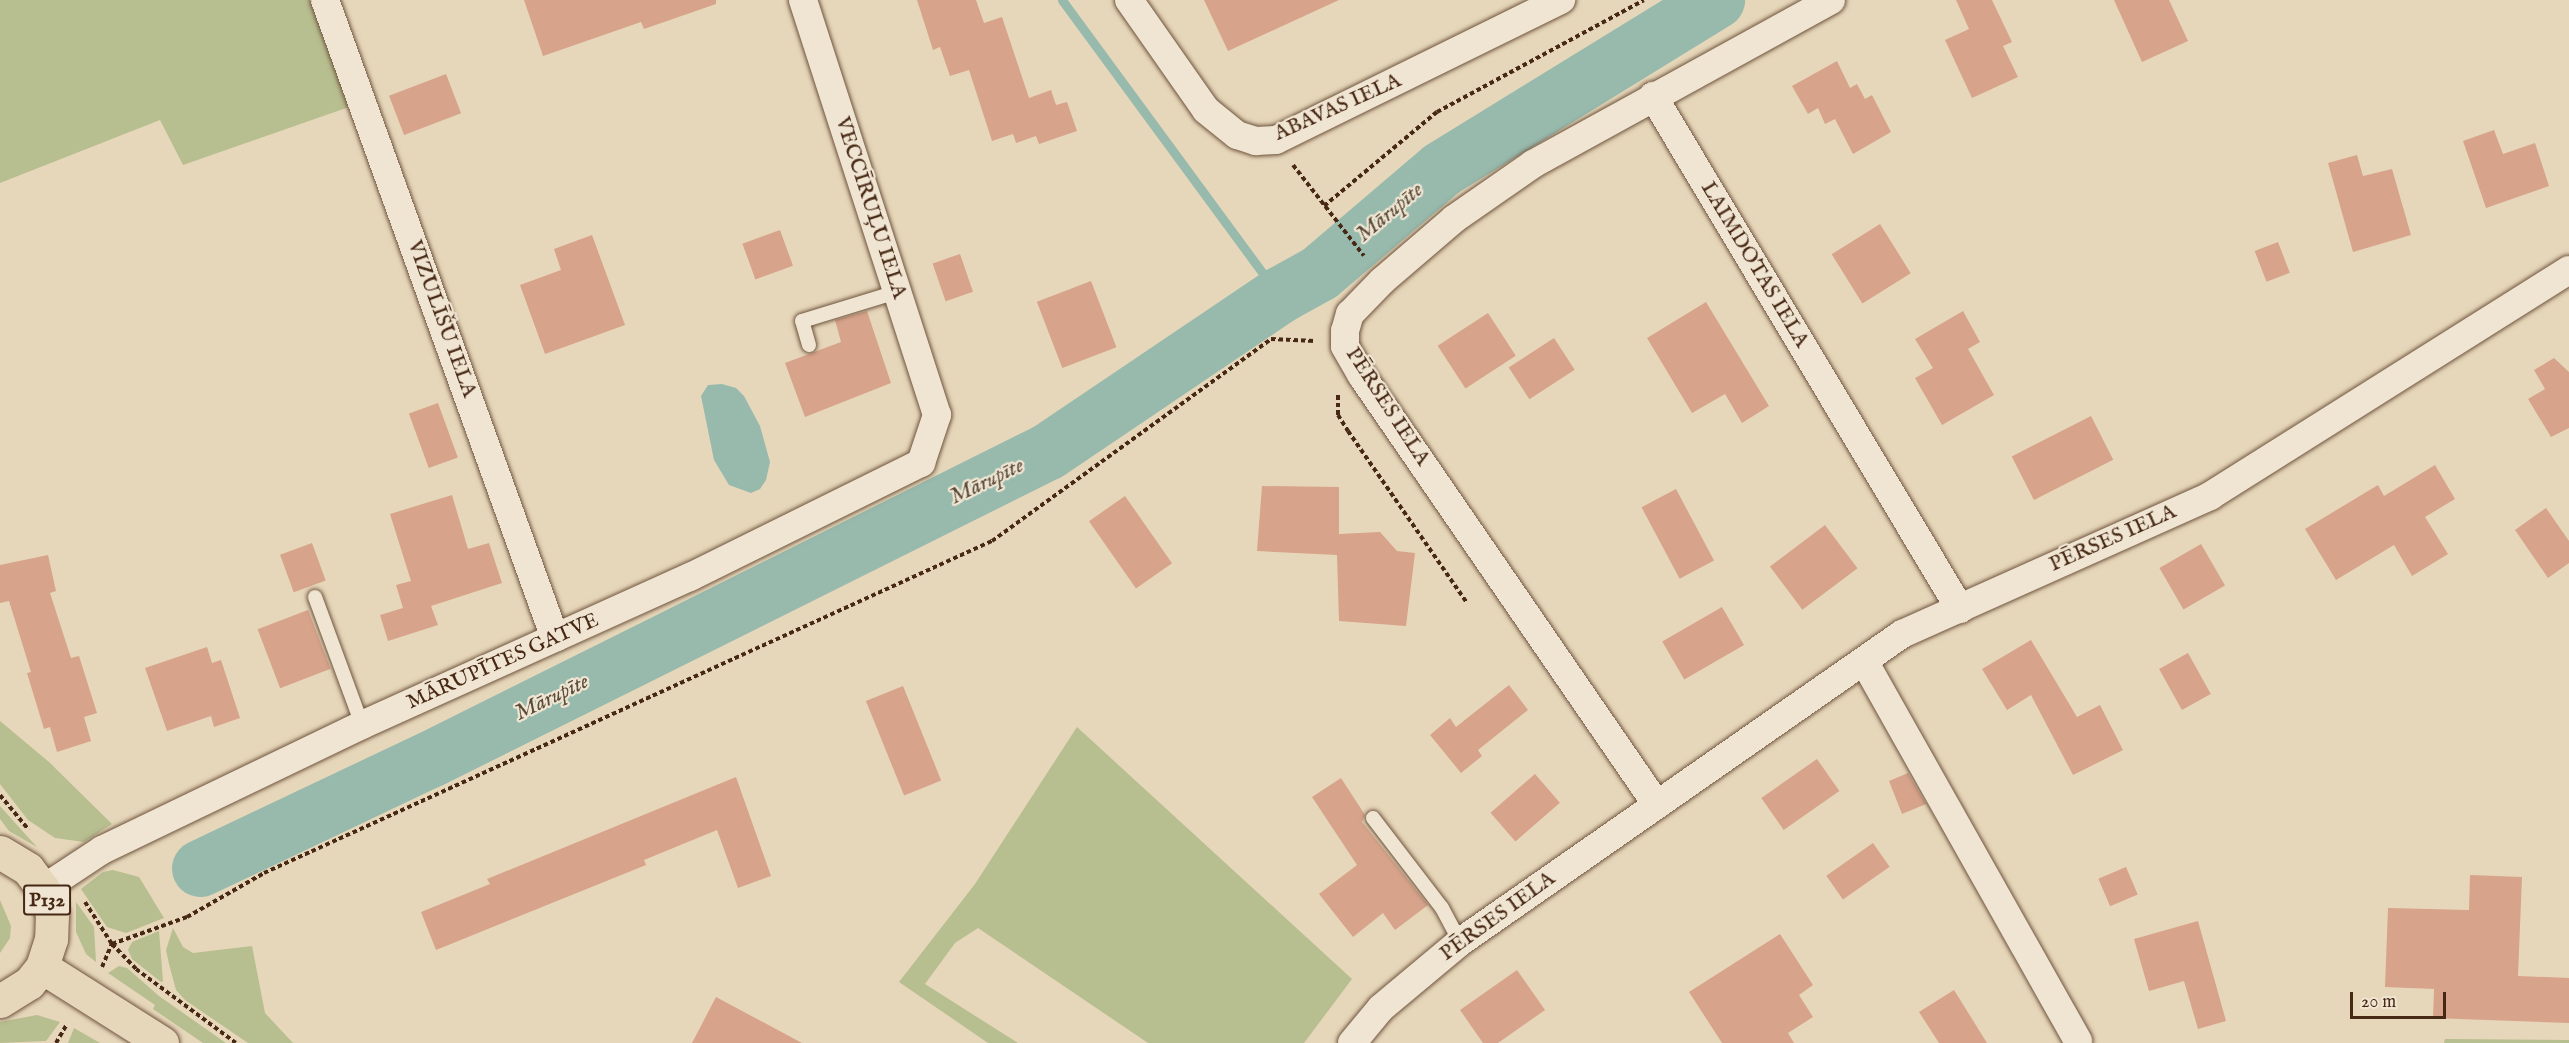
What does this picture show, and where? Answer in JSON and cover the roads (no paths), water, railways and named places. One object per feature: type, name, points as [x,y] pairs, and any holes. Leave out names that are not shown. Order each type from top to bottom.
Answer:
[{"type":"main road","name":"P132","points":[[0,852],[55,882],[51,939],[42,967],[29,983],[0,1001]]},
{"type":"main road","points":[[42,967],[162,1043]]},
{"type":"street","name":"VIZULĪŠU IELA","points":[[325,0],[555,638]]},
{"type":"street","name":"VECCĪRUĻU IELA","points":[[803,0],[937,416]]},
{"type":"street","name":"ABAVAS IELA","points":[[1129,0],[1206,110],[1237,135],[1276,141],[1561,0]]},
{"type":"street","points":[[1653,96],[1831,0]]},
{"type":"street","name":"PĒRSES IELA","points":[[1653,96],[1533,164],[1454,219],[1382,281],[1350,314],[1345,345],[1657,805]]},
{"type":"street","name":"LAIMDOTAS IELA","points":[[1653,96],[1960,609]]},
{"type":"street","name":"PĒRSES IELA","points":[[1352,1043],[1381,1008],[1460,942],[1902,634],[2210,496],[2569,270]]},
{"type":"street","name":"MĀRUPĪTES GATVE","points":[[55,882],[102,850],[362,725],[690,577],[921,463],[937,416]]},
{"type":"street","points":[[1864,661],[2078,1041]]},
{"type":"lane","points":[[809,345],[802,321],[897,292]]},
{"type":"lane","points":[[315,597],[362,725]]},
{"type":"lane","points":[[1373,818],[1442,908],[1460,942]]},
{"type":"waterway","points":[[1062,0],[1279,295]]},
{"type":"waterway","name":"Mārupīte","points":[[200,868],[430,759],[1048,451],[1279,295],[1319,273],[1441,169],[1716,0]]}]
